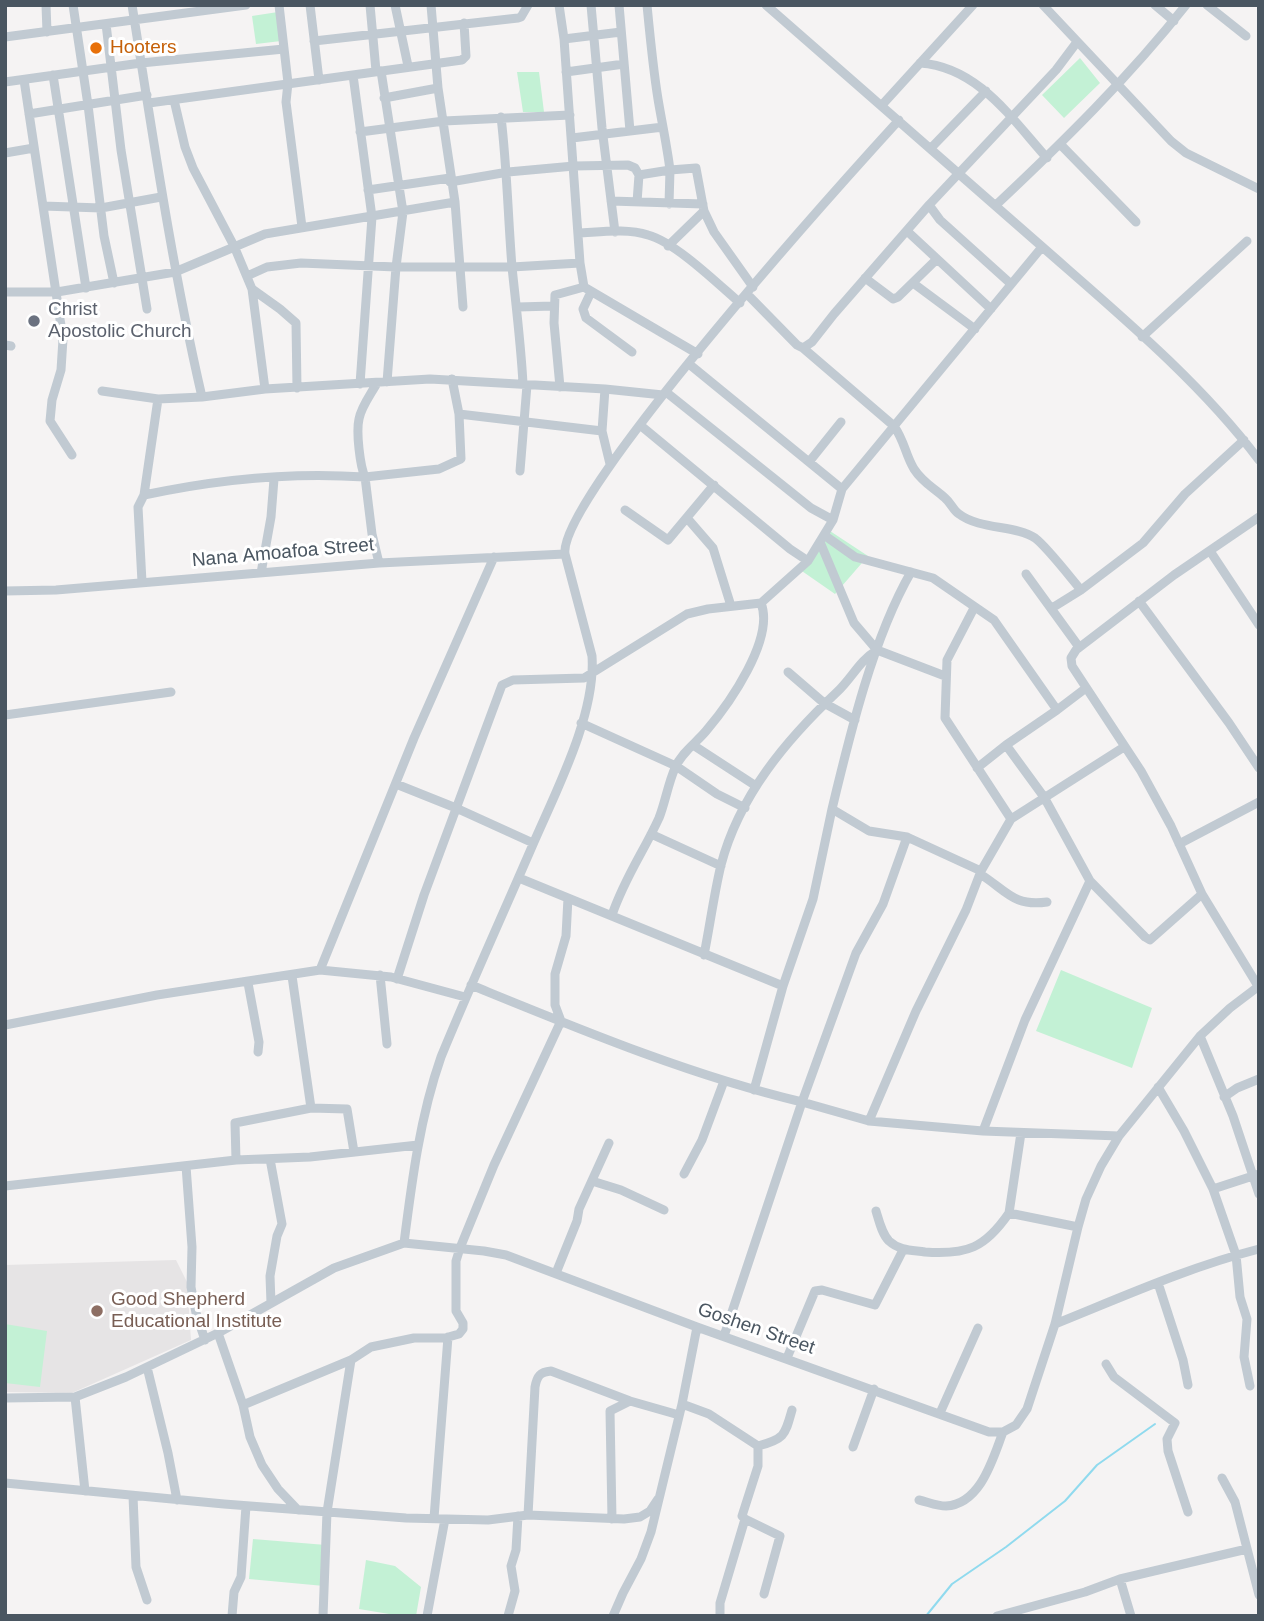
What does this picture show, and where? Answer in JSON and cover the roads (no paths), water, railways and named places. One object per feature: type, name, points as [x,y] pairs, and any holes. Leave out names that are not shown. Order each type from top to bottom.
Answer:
[{"type":"street","points":[[46,5],[47,32]]},
{"type":"street","points":[[73,5],[114,283]]},
{"type":"street","points":[[132,5],[160,174],[161,197],[202,397]]},
{"type":"street","points":[[163,5],[164,16]]},
{"type":"street","points":[[5,37],[164,16],[189,9],[247,5]]},
{"type":"street","points":[[279,5],[288,83],[286,102],[302,227]]},
{"type":"street","points":[[310,5],[319,80]]},
{"type":"street","points":[[370,5],[403,212],[396,267],[391,347],[382,383],[359,416],[358,424],[361,466],[379,563]]},
{"type":"street","points":[[395,5],[408,66]]},
{"type":"street","points":[[431,5],[438,88],[455,202],[463,307]]},
{"type":"street","points":[[314,41],[518,18],[528,5]]},
{"type":"street","points":[[559,5],[564,39],[580,263],[588,289],[583,309],[586,318],[632,352]]},
{"type":"street","points":[[591,5],[602,133],[615,232]]},
{"type":"street","points":[[619,5],[630,131]]},
{"type":"street","points":[[647,5],[670,170],[669,204]]},
{"type":"street","points":[[766,5],[1079,278],[1203,396],[1259,460]]},
{"type":"street","points":[[882,105],[973,5]]},
{"type":"street","points":[[1043,5],[1161,132],[1179,147],[1259,189]]},
{"type":"street","points":[[1155,5],[1174,21]]},
{"type":"street","points":[[996,205],[1117,85],[1186,5]]},
{"type":"street","points":[[1206,5],[1246,36]]},
{"type":"street","points":[[29,114],[114,101],[174,100],[464,58],[464,23]]},
{"type":"street","points":[[106,24],[114,101],[146,309]]},
{"type":"street","points":[[564,39],[621,32]]},
{"type":"street","points":[[803,348],[812,342],[958,172],[1056,70],[1077,42]]},
{"type":"street","points":[[5,82],[141,63],[284,49]]},
{"type":"street","points":[[920,62],[954,70],[986,91],[996,99],[1046,158]]},
{"type":"street","points":[[566,72],[624,64]]},
{"type":"street","points":[[53,75],[86,288]]},
{"type":"street","points":[[353,75],[372,217],[360,384]]},
{"type":"street","points":[[24,80],[57,292],[63,353],[50,421],[72,455]]},
{"type":"street","points":[[384,98],[438,88]]},
{"type":"street","points":[[931,148],[986,91]]},
{"type":"street","points":[[174,100],[193,168],[253,289],[265,389]]},
{"type":"street","points":[[360,132],[444,121],[570,115]]},
{"type":"street","points":[[501,117],[525,385],[520,471]]},
{"type":"street","points":[[404,1243],[418,1145],[435,1073],[465,997],[560,782],[590,697],[592,656],[565,554],[564,547],[569,533],[610,464],[665,393],[750,290],[899,120]]},
{"type":"street","points":[[572,138],[663,127]]},
{"type":"street","points":[[1060,144],[1136,222]]},
{"type":"street","points":[[5,153],[34,148]]},
{"type":"street","points":[[368,190],[508,172],[574,166],[632,165],[639,175],[637,202]]},
{"type":"street","points":[[639,175],[696,168],[704,207],[714,232],[750,290],[797,345],[894,426],[904,440],[907,455],[915,470],[956,512],[968,520],[1034,537],[1081,590]]},
{"type":"street","points":[[43,206],[101,208],[161,197]]},
{"type":"street","points":[[611,201],[704,207]]},
{"type":"street","points":[[5,292],[57,292],[175,272],[265,234],[455,202]]},
{"type":"street","points":[[929,205],[940,220],[1012,284]]},
{"type":"street","points":[[668,246],[704,207]]},
{"type":"street","points":[[907,231],[991,309]]},
{"type":"street","points":[[578,233],[635,232],[651,235],[740,303]]},
{"type":"street","points":[[1142,337],[1247,241]]},
{"type":"street","points":[[397,979],[502,685],[513,680],[575,680],[593,673],[687,614],[761,603],[808,561],[833,520],[842,489],[1042,247]]},
{"type":"street","points":[[865,278],[893,299],[937,259]]},
{"type":"street","points":[[247,276],[267,267],[301,263],[396,267],[513,267],[580,263]]},
{"type":"street","points":[[913,283],[975,329]]},
{"type":"street","points":[[253,289],[296,323],[297,388]]},
{"type":"street","points":[[560,387],[553,306],[555,295],[588,289],[698,354]]},
{"type":"street","points":[[518,307],[553,306]]},
{"type":"street","points":[[689,364],[842,489]]},
{"type":"street","points":[[144,495],[200,484],[328,474],[365,477],[439,469],[461,459],[459,414],[452,379]]},
{"type":"street","points":[[103,391],[158,400],[265,389],[452,379],[665,393],[811,508],[833,520]]},
{"type":"street","points":[[605,389],[602,430],[610,464]]},
{"type":"street","points":[[142,582],[138,507],[144,495],[158,400]]},
{"type":"street","points":[[459,414],[602,430]]},
{"type":"street","points":[[809,462],[841,422]]},
{"type":"street","points":[[640,425],[808,561]]},
{"type":"street","points":[[1052,608],[1143,544],[1185,494],[1244,440]]},
{"type":"street","points":[[261,573],[274,479]]},
{"type":"street","points":[[625,510],[668,540],[714,485]]},
{"type":"street","points":[[919,1500],[943,1506],[954,1505],[964,1500],[980,1484],[991,1466],[1003,1432],[1016,1425],[1027,1409],[1055,1324],[1086,1199],[1101,1166],[1119,1136],[1200,1036],[1259,986],[1202,894],[1140,771],[1072,666],[1071,658],[1079,647],[1139,601],[1259,517]]},
{"type":"street","points":[[687,518],[713,548],[731,606]]},
{"type":"street","points":[[822,539],[855,557],[933,578],[994,620],[1057,710]]},
{"type":"street","points":[[822,539],[854,623],[877,650],[945,676]]},
{"type":"street","points":[[1210,551],[1259,625]]},
{"type":"street","name":"Nana Amoafoa Street","points":[[5,591],[379,563],[565,554]]},
{"type":"street","points":[[320,970],[414,738],[494,557]]},
{"type":"street","points":[[754,1090],[783,986],[813,899],[855,720],[886,624],[911,572]]},
{"type":"street","points":[[1026,573],[1079,647]]},
{"type":"street","points":[[1139,601],[1259,768]]},
{"type":"street","points":[[612,915],[623,883],[660,815],[676,766],[727,705],[743,681],[764,621],[761,603]]},
{"type":"street","points":[[974,608],[947,660],[945,718],[1011,819]]},
{"type":"street","points":[[704,955],[721,866],[728,844],[756,786],[773,760],[866,657],[877,650]]},
{"type":"street","points":[[788,672],[824,703],[855,720]]},
{"type":"street","points":[[977,768],[1086,688]]},
{"type":"street","points":[[5,715],[171,692]]},
{"type":"street","points":[[582,723],[676,766],[717,794],[744,808]]},
{"type":"street","points":[[693,745],[756,786]]},
{"type":"street","points":[[1006,745],[1044,797],[1090,881],[1145,937],[1150,940],[1202,894]]},
{"type":"street","points":[[869,1121],[916,1011],[966,910],[981,872],[1011,819],[1124,747]]},
{"type":"street","points":[[396,784],[533,844]]},
{"type":"street","points":[[1179,844],[1259,802]]},
{"type":"street","points":[[832,809],[869,831],[907,837],[981,872],[1020,902],[1046,902]]},
{"type":"street","points":[[651,834],[721,866]]},
{"type":"street","points":[[724,1336],[802,1102],[856,953],[883,904],[907,837]]},
{"type":"street","points":[[519,878],[783,986]]},
{"type":"street","points":[[983,1131],[1025,1020],[1090,881]]},
{"type":"street","points":[[243,1405],[351,1360],[371,1347],[392,1341],[448,1337],[459,1334],[463,1329],[463,1323],[456,1311],[456,1261],[494,1165],[561,1021],[555,1005],[555,974],[566,936],[568,898]]},
{"type":"street","points":[[5,1025],[157,995],[320,970],[380,975],[465,997]]},
{"type":"street","points":[[380,975],[387,1044]]},
{"type":"street","points":[[292,976],[311,1108]]},
{"type":"street","points":[[248,983],[259,1042],[258,1052]]},
{"type":"street","points":[[471,985],[724,1081],[869,1121],[983,1131],[1119,1136]]},
{"type":"street","points":[[1200,1036],[1255,1175],[1259,1194]]},
{"type":"street","points":[[1224,1097],[1259,1080]]},
{"type":"street","points":[[684,1174],[702,1140],[724,1081]]},
{"type":"street","points":[[1158,1087],[1179,1121],[1213,1189],[1236,1255],[1240,1297],[1247,1319],[1244,1357],[1250,1386]]},
{"type":"street","points":[[236,1160],[235,1123],[311,1108],[347,1109],[354,1152]]},
{"type":"street","points":[[876,1212],[886,1237],[903,1250],[962,1252],[994,1235],[1009,1213],[1021,1133]]},
{"type":"street","points":[[556,1273],[577,1221],[579,1209],[609,1143]]},
{"type":"street","points":[[5,1186],[236,1160],[418,1145]]},
{"type":"street","points":[[270,1159],[282,1224],[277,1236],[270,1276],[271,1303]]},
{"type":"street","points":[[186,1166],[192,1247],[191,1287],[195,1313],[205,1340]]},
{"type":"street","points":[[1213,1189],[1255,1175]]},
{"type":"street","points":[[592,1181],[621,1190],[664,1210]]},
{"type":"street","points":[[1009,1213],[1078,1227]]},
{"type":"street","name":"Goshen Street","points":[[5,1398],[75,1397],[205,1340],[334,1268],[404,1243],[506,1255],[989,1432],[1003,1432]]},
{"type":"street","points":[[1055,1324],[1158,1283],[1259,1249]]},
{"type":"street","points":[[787,1358],[815,1291],[822,1290],[875,1305],[903,1250]]},
{"type":"street","points":[[1158,1283],[1183,1360],[1188,1385]]},
{"type":"street","points":[[613,1616],[651,1532],[682,1404],[697,1327]]},
{"type":"street","points":[[940,1413],[978,1328]]},
{"type":"street","points":[[218,1333],[243,1405],[250,1437],[262,1465],[278,1489],[298,1510]]},
{"type":"street","points":[[433,1518],[448,1337]]},
{"type":"street","points":[[323,1616],[327,1512],[351,1360]]},
{"type":"street","points":[[1105,1364],[1114,1377],[1175,1423],[1167,1439],[1168,1451],[1188,1512]]},
{"type":"street","points":[[147,1367],[169,1452],[177,1500]]},
{"type":"street","points":[[508,1616],[515,1591],[511,1566],[523,1516],[537,1377],[551,1371],[630,1401],[679,1415]]},
{"type":"street","points":[[853,1447],[874,1389]]},
{"type":"street","points":[[75,1397],[85,1491]]},
{"type":"street","points":[[612,1519],[610,1411],[630,1401]]},
{"type":"street","points":[[682,1404],[709,1414],[758,1446],[778,1440],[785,1433],[792,1410]]},
{"type":"street","points":[[720,1616],[720,1604],[744,1519],[743,1511],[758,1466],[758,1446]]},
{"type":"street","points":[[1222,1478],[1235,1502],[1259,1595]]},
{"type":"street","points":[[5,1483],[246,1506],[445,1519],[488,1520],[523,1516],[612,1519],[640,1517],[650,1511],[658,1499]]},
{"type":"street","points":[[133,1496],[136,1567],[147,1600]]},
{"type":"street","points":[[232,1616],[234,1592],[241,1577],[246,1506]]},
{"type":"street","points":[[426,1616],[445,1519]]},
{"type":"street","points":[[744,1519],[780,1536],[764,1594]]},
{"type":"street","points":[[997,1616],[1085,1592],[1120,1579],[1247,1549]]},
{"type":"street","points":[[1120,1579],[1131,1616]]},
{"type":"waterway","points":[[926,1616],[952,1584],[1006,1547],[1065,1501],[1097,1465],[1155,1424]]},
{"type":"place","name":"Hooters","points":[[96,48]]},
{"type":"place","name":"Christ Apostolic Church","points":[[34,321]]},
{"type":"place","name":"Good Shepherd Educational Institute","points":[[97,1311]]}]
